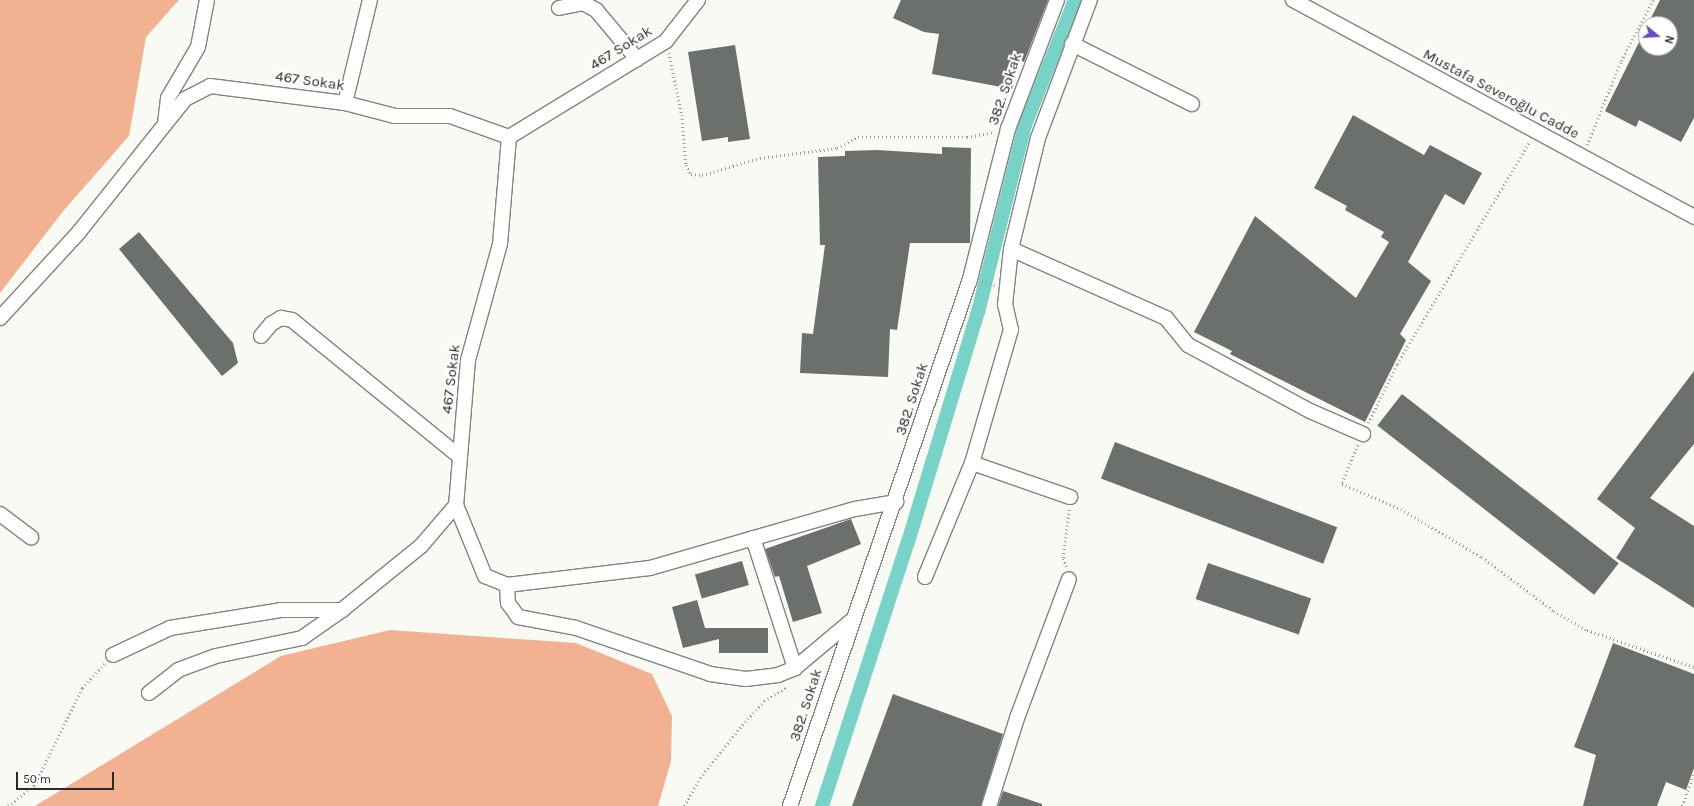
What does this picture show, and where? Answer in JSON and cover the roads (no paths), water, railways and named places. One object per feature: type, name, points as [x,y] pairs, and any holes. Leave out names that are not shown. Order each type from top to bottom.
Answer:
[{"type":"street","points":[[165,124],[168,98],[198,47],[207,0]]},
{"type":"street","points":[[345,103],[370,0]]},
{"type":"street","name":"467 Sokak","points":[[509,137],[666,41],[698,0]]},
{"type":"street","name":"382. Sokak","points":[[790,806],[852,620],[896,502],[980,248],[1008,130],[1057,0]]},
{"type":"street","points":[[925,577],[972,463],[1011,330],[1005,305],[1011,249],[1038,138],[1072,44],[1090,0]]},
{"type":"street","name":"Mustafa Severoğlu Cadde","points":[[1293,0],[1694,217]]},
{"type":"street","points":[[559,8],[583,2],[596,10],[637,59]]},
{"type":"street","points":[[1072,44],[1192,104]]},
{"type":"street","name":"467 Sokak","points":[[0,318],[79,232],[185,100],[210,86],[345,103],[395,116],[450,116],[509,137]]},
{"type":"street","name":"467 Sokak","points":[[507,585],[485,576],[456,505],[468,360],[500,244],[509,137]]},
{"type":"street","points":[[1011,249],[1166,318],[1188,344],[1310,411],[1363,434]]},
{"type":"street","points":[[261,336],[271,324],[281,318],[292,320],[460,457]]},
{"type":"street","points":[[972,463],[1070,497]]},
{"type":"street","points":[[852,620],[795,668],[778,675],[746,679],[710,674],[576,628],[518,617],[508,603],[507,585],[650,568],[855,509],[896,502]]},
{"type":"street","points":[[149,693],[178,670],[216,656],[302,638],[342,610],[421,546],[456,505]]},
{"type":"street","points":[[0,514],[31,537]]},
{"type":"street","points":[[753,538],[795,668]]},
{"type":"street","points":[[989,806],[1017,718],[1069,579]]},
{"type":"street","points":[[113,655],[170,628],[280,610],[342,610]]},
{"type":"waterway","points":[[822,806],[908,542],[978,312],[1025,125],[1075,0]]}]
